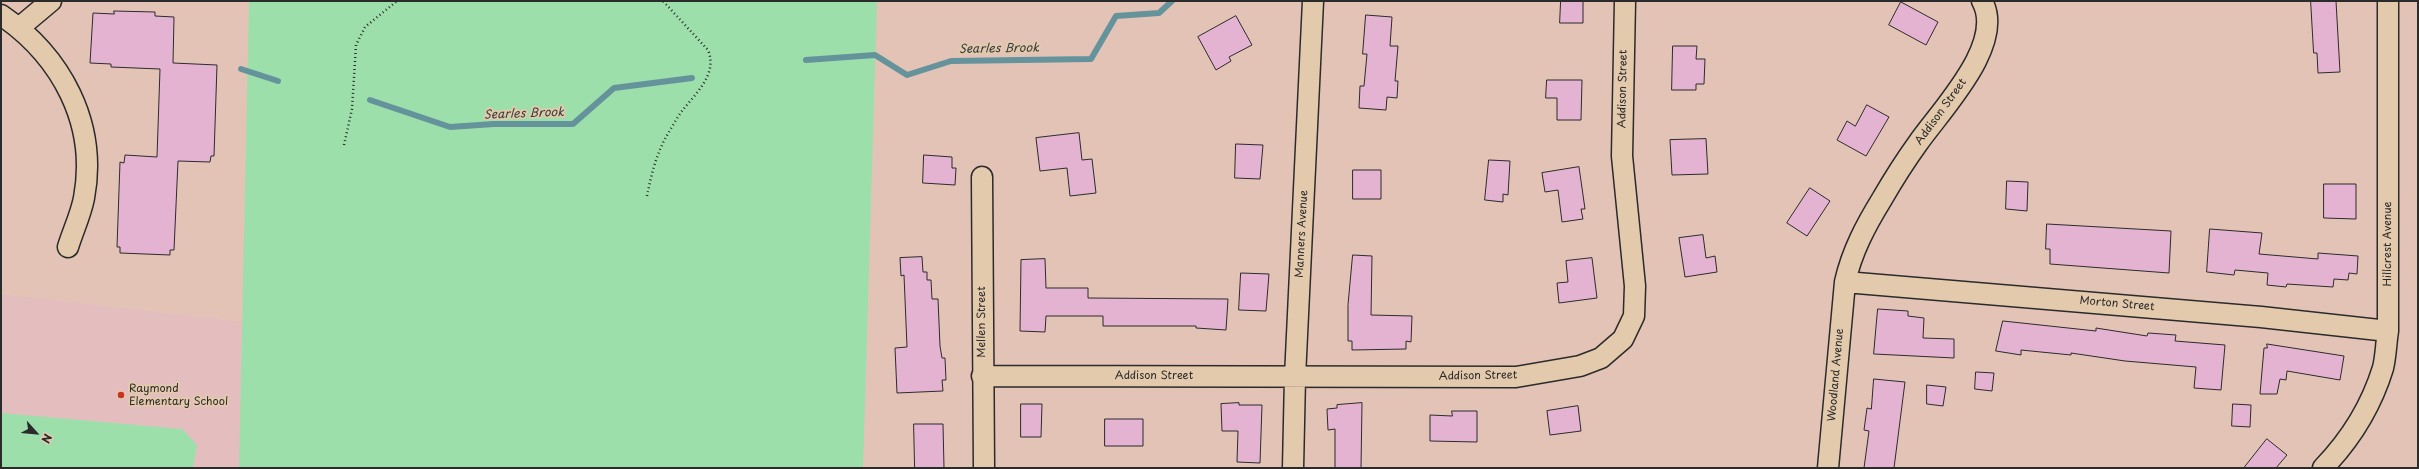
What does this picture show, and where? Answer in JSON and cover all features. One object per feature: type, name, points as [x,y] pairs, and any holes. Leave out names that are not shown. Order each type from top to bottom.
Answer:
[{"type":"street","points":[[20,28],[51,1]]},
{"type":"street","name":"Manners Avenue","points":[[1293,468],[1295,377],[1313,1]]},
{"type":"street","name":"Addison Street","points":[[982,376],[1516,377],[1580,366],[1602,358],[1623,339],[1634,316],[1635,286],[1622,156],[1625,1]]},
{"type":"street","name":"Addison Street","points":[[1845,282],[1850,262],[1858,242],[1882,199],[1918,143],[1951,101],[1974,63],[1986,35],[1986,10],[1982,1]]},
{"type":"street","name":"Hillcrest Avenue","points":[[2323,468],[2346,443],[2367,408],[2383,367],[2388,331],[2388,1]]},
{"type":"street","points":[[1,15],[20,28],[46,54],[68,85],[83,131],[87,160],[84,198],[68,247]]},
{"type":"street","name":"Mellen Street","points":[[982,177],[982,376],[984,468]]},
{"type":"street","name":"Morton Street","points":[[1845,282],[2261,317],[2388,331]]},
{"type":"street","name":"Woodland Avenue","points":[[1828,468],[1845,282]]},
{"type":"path","points":[[344,145],[352,109],[356,45],[365,27],[397,1]]},
{"type":"path","points":[[647,196],[653,170],[666,138],[681,113],[706,81],[710,69],[711,56],[708,50],[662,1]]},
{"type":"shaded area","name":"Raymond Elementary School","points":[[1,294],[243,322],[239,468],[1,468]]},
{"type":"green space","points":[[249,1],[877,1],[863,468],[239,468]]},
{"type":"green space","points":[[1,413],[182,429],[197,445],[193,468],[1,468]]},
{"type":"building","points":[[1561,1],[1583,1],[1583,23],[1560,23]]},
{"type":"building","points":[[2311,1],[2336,1],[2340,72],[2318,73],[2317,53],[2314,53]]},
{"type":"building","points":[[1901,2],[1938,22],[1926,45],[1889,25]]},
{"type":"building","points":[[114,11],[155,12],[155,16],[174,17],[173,63],[217,65],[214,156],[211,156],[210,162],[178,161],[174,250],[170,250],[170,255],[120,253],[120,247],[117,247],[120,162],[124,163],[125,155],[157,157],[160,69],[111,67],[111,64],[90,63],[93,13],[114,14]]},
{"type":"building","points":[[1366,15],[1392,17],[1390,46],[1398,46],[1395,81],[1398,81],[1397,98],[1387,97],[1386,110],[1359,108],[1360,86],[1364,86],[1367,54],[1363,54]]},
{"type":"building","points":[[1236,16],[1252,45],[1229,57],[1231,61],[1216,70],[1198,37]]},
{"type":"building","points":[[1673,46],[1697,46],[1696,59],[1705,59],[1704,84],[1696,84],[1696,90],[1672,90]]},
{"type":"building","points":[[1547,80],[1582,80],[1581,120],[1557,120],[1557,98],[1546,98]]},
{"type":"building","points":[[1867,105],[1889,117],[1866,156],[1837,140],[1847,121],[1855,126]]},
{"type":"building","points":[[1079,133],[1082,160],[1092,159],[1096,193],[1070,196],[1067,168],[1040,171],[1036,138]]},
{"type":"building","points":[[1706,139],[1708,174],[1672,175],[1670,140]]},
{"type":"building","points":[[1236,144],[1263,145],[1260,179],[1235,178]]},
{"type":"building","points":[[924,155],[952,157],[952,168],[956,168],[955,185],[923,183]]},
{"type":"building","points":[[1489,160],[1510,161],[1508,195],[1503,194],[1503,202],[1485,200]]},
{"type":"building","points":[[1579,167],[1585,209],[1581,209],[1583,219],[1562,222],[1558,190],[1545,192],[1542,173]]},
{"type":"building","points":[[1353,170],[1381,170],[1381,199],[1353,199]]},
{"type":"building","points":[[2007,181],[2028,182],[2027,211],[2006,209]]},
{"type":"building","points":[[2324,184],[2356,184],[2356,219],[2324,218]]},
{"type":"building","points":[[1810,188],[1830,201],[1807,236],[1787,223]]},
{"type":"building","points":[[2047,224],[2171,231],[2169,273],[2050,264],[2050,249],[2046,249]]},
{"type":"building","points":[[2210,229],[2262,233],[2259,254],[2318,259],[2318,253],[2358,256],[2357,274],[2349,273],[2348,280],[2334,279],[2333,287],[2287,284],[2286,287],[2267,285],[2268,273],[2235,270],[2234,275],[2207,272]]},
{"type":"building","points":[[1703,235],[1706,258],[1715,256],[1717,272],[1685,277],[1679,238]]},
{"type":"building","points":[[1353,255],[1372,256],[1371,315],[1412,316],[1411,342],[1406,341],[1406,349],[1352,350],[1352,341],[1348,341],[1348,305]]},
{"type":"building","points":[[922,257],[923,272],[927,272],[927,280],[931,280],[932,299],[938,299],[940,346],[942,358],[945,358],[946,380],[942,380],[943,391],[897,393],[895,348],[907,347],[904,275],[901,276],[900,258]]},
{"type":"building","points":[[1592,258],[1597,298],[1559,303],[1557,283],[1568,282],[1566,261]]},
{"type":"building","points":[[1045,259],[1046,288],[1088,288],[1088,298],[1228,299],[1226,330],[1196,328],[1196,326],[1103,326],[1103,316],[1046,316],[1045,332],[1020,331],[1021,260]]},
{"type":"building","points":[[1241,273],[1269,274],[1266,311],[1239,310]]},
{"type":"building","points":[[1878,309],[1908,311],[1908,316],[1924,318],[1923,338],[1954,339],[1954,358],[1874,354]]},
{"type":"building","points":[[2003,321],[2096,331],[2096,328],[2147,336],[2148,333],[2176,335],[2175,341],[2225,345],[2221,390],[2194,388],[2196,367],[2125,361],[2071,353],[2071,355],[2021,350],[2021,355],[1996,351]]},
{"type":"building","points":[[2267,344],[2344,356],[2340,380],[2287,371],[2286,380],[2280,379],[2277,394],[2260,394],[2264,348],[2267,348]]},
{"type":"building","points":[[1976,372],[1994,373],[1992,391],[1975,389]]},
{"type":"building","points":[[1874,379],[1905,382],[1894,468],[1864,468],[1869,431],[1864,430],[1867,408],[1871,409]]},
{"type":"building","points":[[1927,385],[1946,387],[1943,406],[1927,404]]},
{"type":"building","points":[[1239,403],[1239,405],[1262,405],[1260,463],[1237,462],[1238,431],[1222,431],[1221,404]]},
{"type":"building","points":[[1362,403],[1361,468],[1335,468],[1335,429],[1328,430],[1327,409],[1337,408],[1337,405]]},
{"type":"building","points":[[1021,404],[1042,404],[1041,437],[1021,437]]},
{"type":"building","points":[[2233,404],[2251,405],[2250,427],[2232,426]]},
{"type":"building","points":[[1578,406],[1581,431],[1550,435],[1547,411]]},
{"type":"building","points":[[1452,411],[1477,411],[1477,442],[1430,441],[1430,415],[1452,416]]},
{"type":"building","points":[[1105,419],[1143,419],[1143,446],[1105,446]]},
{"type":"building","points":[[914,424],[943,424],[944,468],[915,468]]},
{"type":"building","points":[[2267,439],[2287,455],[2276,468],[2244,468]]},
{"type":"waterway","name":"Searles Brook","points":[[806,60],[875,55],[907,75],[951,61],[1091,59],[1116,16],[1159,13],[1172,1]]},
{"type":"waterway","name":"Searles Brook","points":[[241,69],[278,81]]},
{"type":"waterway","name":"Searles Brook","points":[[370,100],[450,127],[494,124],[573,124],[614,88],[692,78]]},
{"type":"place","name":"Raymond Elementary School","points":[[121,395]]}]
